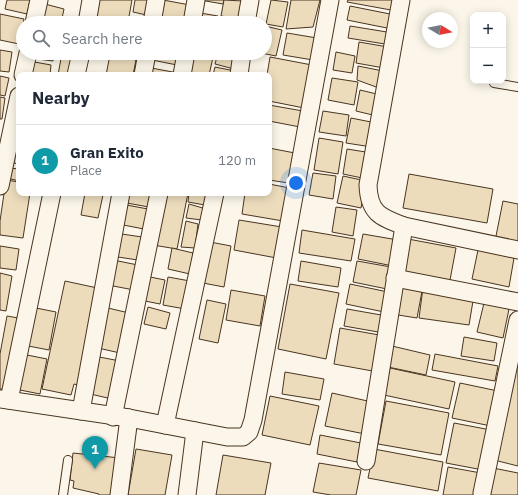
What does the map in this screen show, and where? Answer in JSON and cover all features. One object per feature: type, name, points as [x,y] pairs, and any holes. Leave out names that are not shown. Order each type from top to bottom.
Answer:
[{"type":"street","points":[[36,16],[39,0]]},
{"type":"street","points":[[89,16],[92,0]]},
{"type":"street","points":[[153,16],[156,0]]},
{"type":"street","points":[[193,16],[196,0]]},
{"type":"street","points":[[247,16],[250,0]]},
{"type":"street","points":[[51,196],[5,400],[121,417],[227,437],[243,437],[249,432],[254,420],[330,0]]},
{"type":"street","points":[[401,0],[368,184],[369,198],[376,211],[386,220],[404,226],[518,250]]},
{"type":"street","points":[[24,72],[26,60]]},
{"type":"street","points":[[77,72],[79,60]]},
{"type":"street","points":[[144,72],[146,60]]},
{"type":"street","points":[[183,72],[185,60]]},
{"type":"street","points":[[239,72],[241,60]]},
{"type":"street","points":[[0,186],[16,110]]},
{"type":"street","points":[[80,411],[120,196]]},
{"type":"street","points":[[119,495],[121,417],[158,196]]},
{"type":"street","points":[[165,425],[214,196]]},
{"type":"street","points":[[366,461],[404,226]]},
{"type":"street","points":[[395,278],[518,302]]},
{"type":"street","points":[[482,493],[518,320]]},
{"type":"street","points":[[187,495],[195,431]]},
{"type":"lane","points":[[499,84],[518,88]]},
{"type":"lane","points":[[63,495],[68,460]]},
{"type":"building","points":[[7,0],[30,0],[27,14],[5,9]]},
{"type":"building","points":[[94,0],[132,0],[129,16],[92,16]]},
{"type":"building","points":[[135,0],[154,0],[151,16],[133,12]]},
{"type":"building","points":[[163,0],[190,5],[188,16],[156,16]]},
{"type":"building","points":[[200,0],[224,0],[223,4]]},
{"type":"building","points":[[224,0],[243,1],[240,16],[221,16]]},
{"type":"building","points":[[271,0],[288,2],[283,27],[272,25],[272,16],[268,16]]},
{"type":"building","points":[[291,0],[320,0],[313,27],[286,29]]},
{"type":"building","points":[[348,0],[393,0],[391,10],[347,2]]},
{"type":"building","points":[[41,3],[64,9],[62,16],[38,16]]},
{"type":"building","points":[[350,6],[395,15],[392,29],[347,20]]},
{"type":"building","points":[[200,13],[218,16],[199,16]]},
{"type":"building","points":[[0,14],[16,17],[16,43],[0,40]]},
{"type":"building","points":[[350,26],[387,32],[385,44],[348,38]]},
{"type":"building","points":[[272,28],[282,30],[276,56],[272,55]]},
{"type":"building","points":[[287,33],[317,38],[313,60],[283,55]]},
{"type":"building","points":[[359,42],[388,47],[384,68],[356,63]]},
{"type":"building","points":[[0,50],[12,52],[9,72],[0,71]]},
{"type":"building","points":[[336,52],[355,56],[352,73],[333,70]]},
{"type":"building","points":[[272,57],[312,65],[304,108],[272,102],[272,72],[268,72],[270,60],[272,60]]},
{"type":"building","points":[[61,60],[76,60],[74,72],[59,72]]},
{"type":"building","points":[[109,60],[136,60],[134,72],[107,72]]},
{"type":"building","points":[[152,60],[178,60],[177,65]]},
{"type":"building","points":[[187,60],[212,60],[210,72],[185,72]]},
{"type":"building","points":[[216,60],[236,60],[234,69],[215,64]]},
{"type":"building","points":[[29,61],[51,65],[50,72],[27,72]]},
{"type":"building","points":[[358,66],[383,71],[379,88],[357,80]]},
{"type":"building","points":[[146,67],[173,72],[145,72]]},
{"type":"building","points":[[215,67],[235,71],[235,72],[214,72]]},
{"type":"building","points":[[0,76],[9,78],[5,96],[0,95]]},
{"type":"building","points":[[332,78],[358,82],[354,105],[328,100]]},
{"type":"building","points":[[360,90],[381,95],[377,116],[356,111]]},
{"type":"building","points":[[0,97],[5,98],[2,119],[0,119]]},
{"type":"building","points":[[272,106],[303,111],[300,127],[272,122]]},
{"type":"building","points":[[323,111],[349,115],[346,136],[319,132]]},
{"type":"building","points":[[351,118],[376,123],[372,147],[346,143]]},
{"type":"building","points":[[319,138],[343,142],[338,174],[314,170]]},
{"type":"building","points":[[272,149],[300,154],[295,184],[272,180]]},
{"type":"building","points":[[347,149],[372,153],[367,179],[343,174]]},
{"type":"building","points":[[10,151],[16,152],[16,163],[8,162]]},
{"type":"building","points":[[9,168],[16,169],[16,180],[7,178]]},
{"type":"building","points":[[313,173],[336,176],[333,199],[309,195]]},
{"type":"building","points":[[409,174],[493,189],[487,223],[403,208]]},
{"type":"building","points":[[343,176],[366,181],[361,208],[337,203]]},
{"type":"building","points":[[6,180],[16,182],[16,196],[30,196],[23,238],[0,235],[0,221]]},
{"type":"building","points":[[272,185],[295,189],[289,222],[242,214],[245,196],[272,196]]},
{"type":"building","points":[[84,196],[103,196],[98,218],[81,215]]},
{"type":"building","points":[[122,196],[151,196],[149,207],[121,202]]},
{"type":"building","points":[[161,196],[187,196],[177,249],[153,245]]},
{"type":"building","points":[[189,196],[206,196],[205,205],[188,202]]},
{"type":"building","points":[[503,201],[518,204],[518,245],[495,241]]},
{"type":"building","points":[[121,204],[148,209],[144,229],[118,224]]},
{"type":"building","points":[[189,204],[206,209],[202,220],[186,218]]},
{"type":"building","points":[[336,207],[357,210],[353,236],[332,232]]},
{"type":"building","points":[[239,220],[288,228],[282,259],[234,250]]},
{"type":"building","points":[[186,221],[198,224],[195,248],[181,247]]},
{"type":"building","points":[[302,230],[355,239],[351,261],[299,253]]},
{"type":"building","points":[[115,233],[142,237],[138,260],[111,256]]},
{"type":"building","points":[[363,234],[398,240],[393,266],[358,259]]},
{"type":"building","points":[[408,239],[456,248],[450,280],[402,272]]},
{"type":"building","points":[[210,242],[231,246],[224,287],[203,283]]},
{"type":"building","points":[[0,246],[19,249],[16,270],[0,268]]},
{"type":"building","points":[[172,248],[193,253],[190,274],[168,269]]},
{"type":"building","points":[[478,250],[514,258],[509,287],[472,279]]},
{"type":"building","points":[[113,260],[138,265],[134,290],[108,285]]},
{"type":"building","points":[[301,261],[341,268],[338,287],[298,281]]},
{"type":"building","points":[[357,261],[391,267],[387,289],[353,282]]},
{"type":"building","points":[[0,273],[12,276],[6,311],[0,310]]},
{"type":"building","points":[[145,276],[165,280],[160,304],[140,300]]},
{"type":"building","points":[[168,277],[190,281],[185,309],[163,305]]},
{"type":"building","points":[[65,281],[102,289],[82,386],[74,384],[71,395],[42,389]]},
{"type":"building","points":[[290,284],[339,293],[326,359],[278,349]]},
{"type":"building","points":[[350,284],[388,292],[384,312],[346,304]]},
{"type":"building","points":[[397,287],[422,291],[417,318],[392,314]]},
{"type":"building","points":[[423,288],[474,295],[469,325],[419,318]]},
{"type":"building","points":[[231,290],[265,296],[260,326],[226,320]]},
{"type":"building","points":[[207,300],[226,304],[218,343],[199,339]]},
{"type":"building","points":[[484,303],[509,309],[503,338],[477,332]]},
{"type":"building","points":[[31,307],[56,312],[49,350],[23,345]]},
{"type":"building","points":[[148,307],[170,313],[166,329],[144,324]]},
{"type":"building","points":[[108,308],[129,313],[120,353],[98,348]]},
{"type":"building","points":[[347,309],[387,316],[384,333],[344,326]]},
{"type":"building","points":[[7,316],[24,319],[10,391],[0,389],[0,354]]},
{"type":"building","points":[[340,328],[385,336],[378,372],[334,364]]},
{"type":"building","points":[[464,337],[497,343],[494,361],[461,356]]},
{"type":"building","points":[[392,346],[430,355],[426,375],[388,367]]},
{"type":"building","points":[[22,354],[47,359],[40,394],[15,389]]},
{"type":"building","points":[[435,354],[498,366],[495,381],[432,370]]},
{"type":"building","points":[[94,356],[120,361],[112,399],[86,393]]},
{"type":"building","points":[[512,363],[518,365],[518,466],[490,459]]},
{"type":"building","points":[[390,368],[455,382],[449,409],[384,395]]},
{"type":"building","points":[[285,372],[324,379],[320,400],[282,394]]},
{"type":"building","points":[[460,383],[498,391],[491,426],[452,418]]},
{"type":"building","points":[[332,393],[372,402],[365,434],[325,426]]},
{"type":"building","points":[[270,396],[319,406],[310,445],[262,435]]},
{"type":"building","points":[[386,401],[449,413],[441,455],[378,444]]},
{"type":"building","points":[[454,423],[491,430],[483,470],[446,463]]},
{"type":"building","points":[[320,435],[361,443],[357,462],[317,454]]},
{"type":"building","points":[[136,449],[172,455],[165,495],[128,495]]},
{"type":"building","points":[[374,449],[443,462],[438,491],[368,478]]},
{"type":"building","points":[[73,453],[120,458],[112,495],[99,495],[73,488],[74,481],[70,480]]},
{"type":"building","points":[[223,455],[271,463],[265,495],[216,495]]},
{"type":"building","points":[[319,463],[361,470],[356,495],[331,495],[313,492]]},
{"type":"building","points":[[448,467],[481,473],[477,495],[443,495]]},
{"type":"building","points":[[493,468],[518,473],[518,495],[487,495]]},
{"type":"place","name":"Gran Exito","points":[[95,469]]}]
